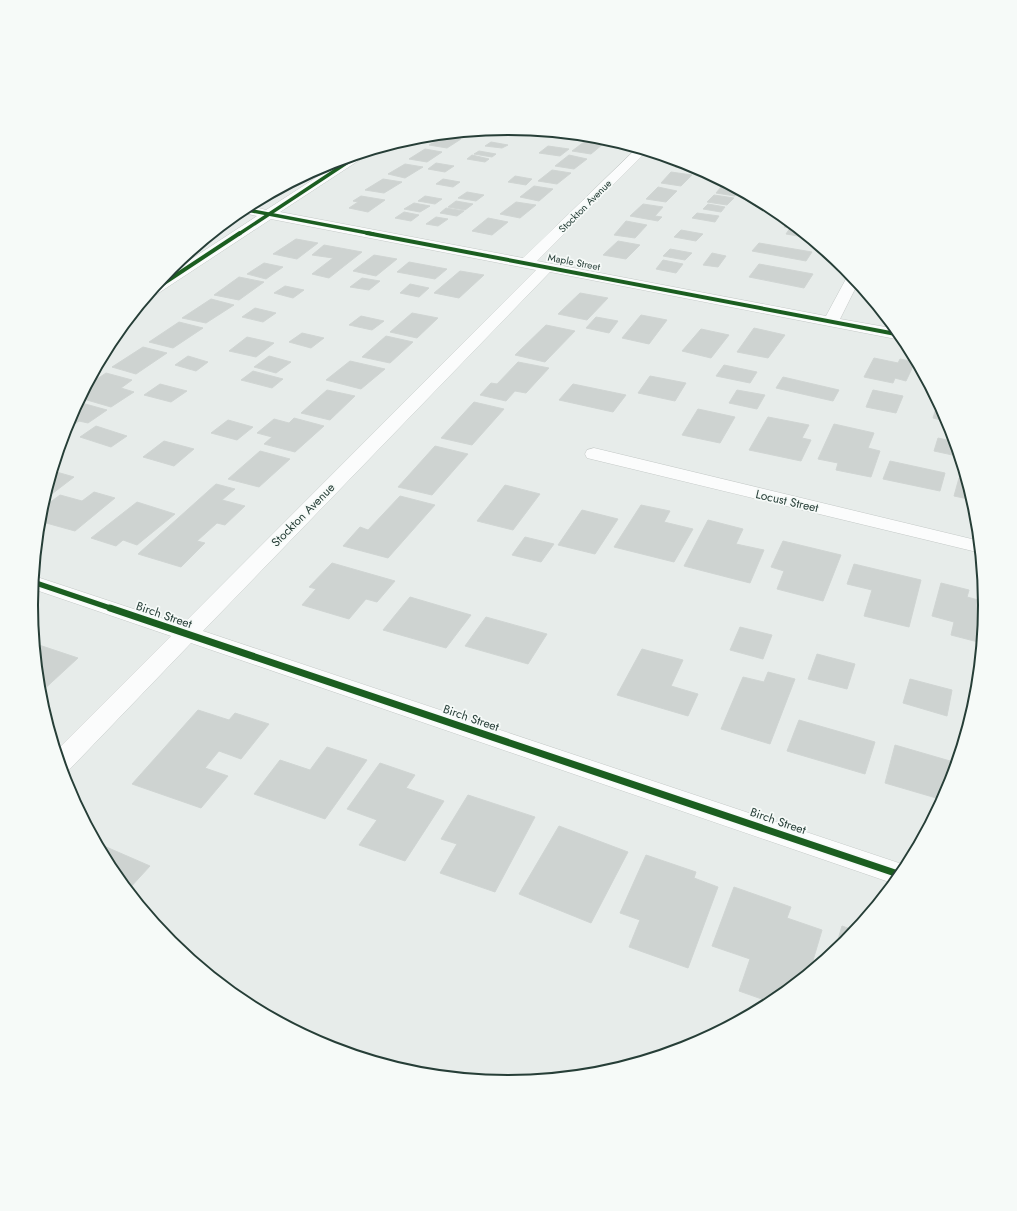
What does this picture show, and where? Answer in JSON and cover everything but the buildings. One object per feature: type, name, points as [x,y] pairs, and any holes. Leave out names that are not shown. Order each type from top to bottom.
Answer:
[{"type":"street","name":"Stockton Avenue","points":[[527,263],[638,154]]},
{"type":"street","points":[[171,279],[342,166]]},
{"type":"street","name":"Maple Street","points":[[252,211],[892,333]]},
{"type":"street","name":"Stockton Avenue","points":[[64,759],[546,267]]},
{"type":"street","points":[[831,321],[851,283]]},
{"type":"street","name":"Locust Street","points":[[594,454],[975,546]]},
{"type":"street","name":"Birch Street","points":[[39,584],[896,873]]},
{"type":"cycle path","points":[[170,279],[343,165]]},
{"type":"cycle path","points":[[252,211],[892,333]]},
{"type":"cycle path","points":[[39,584],[896,873]]}]
